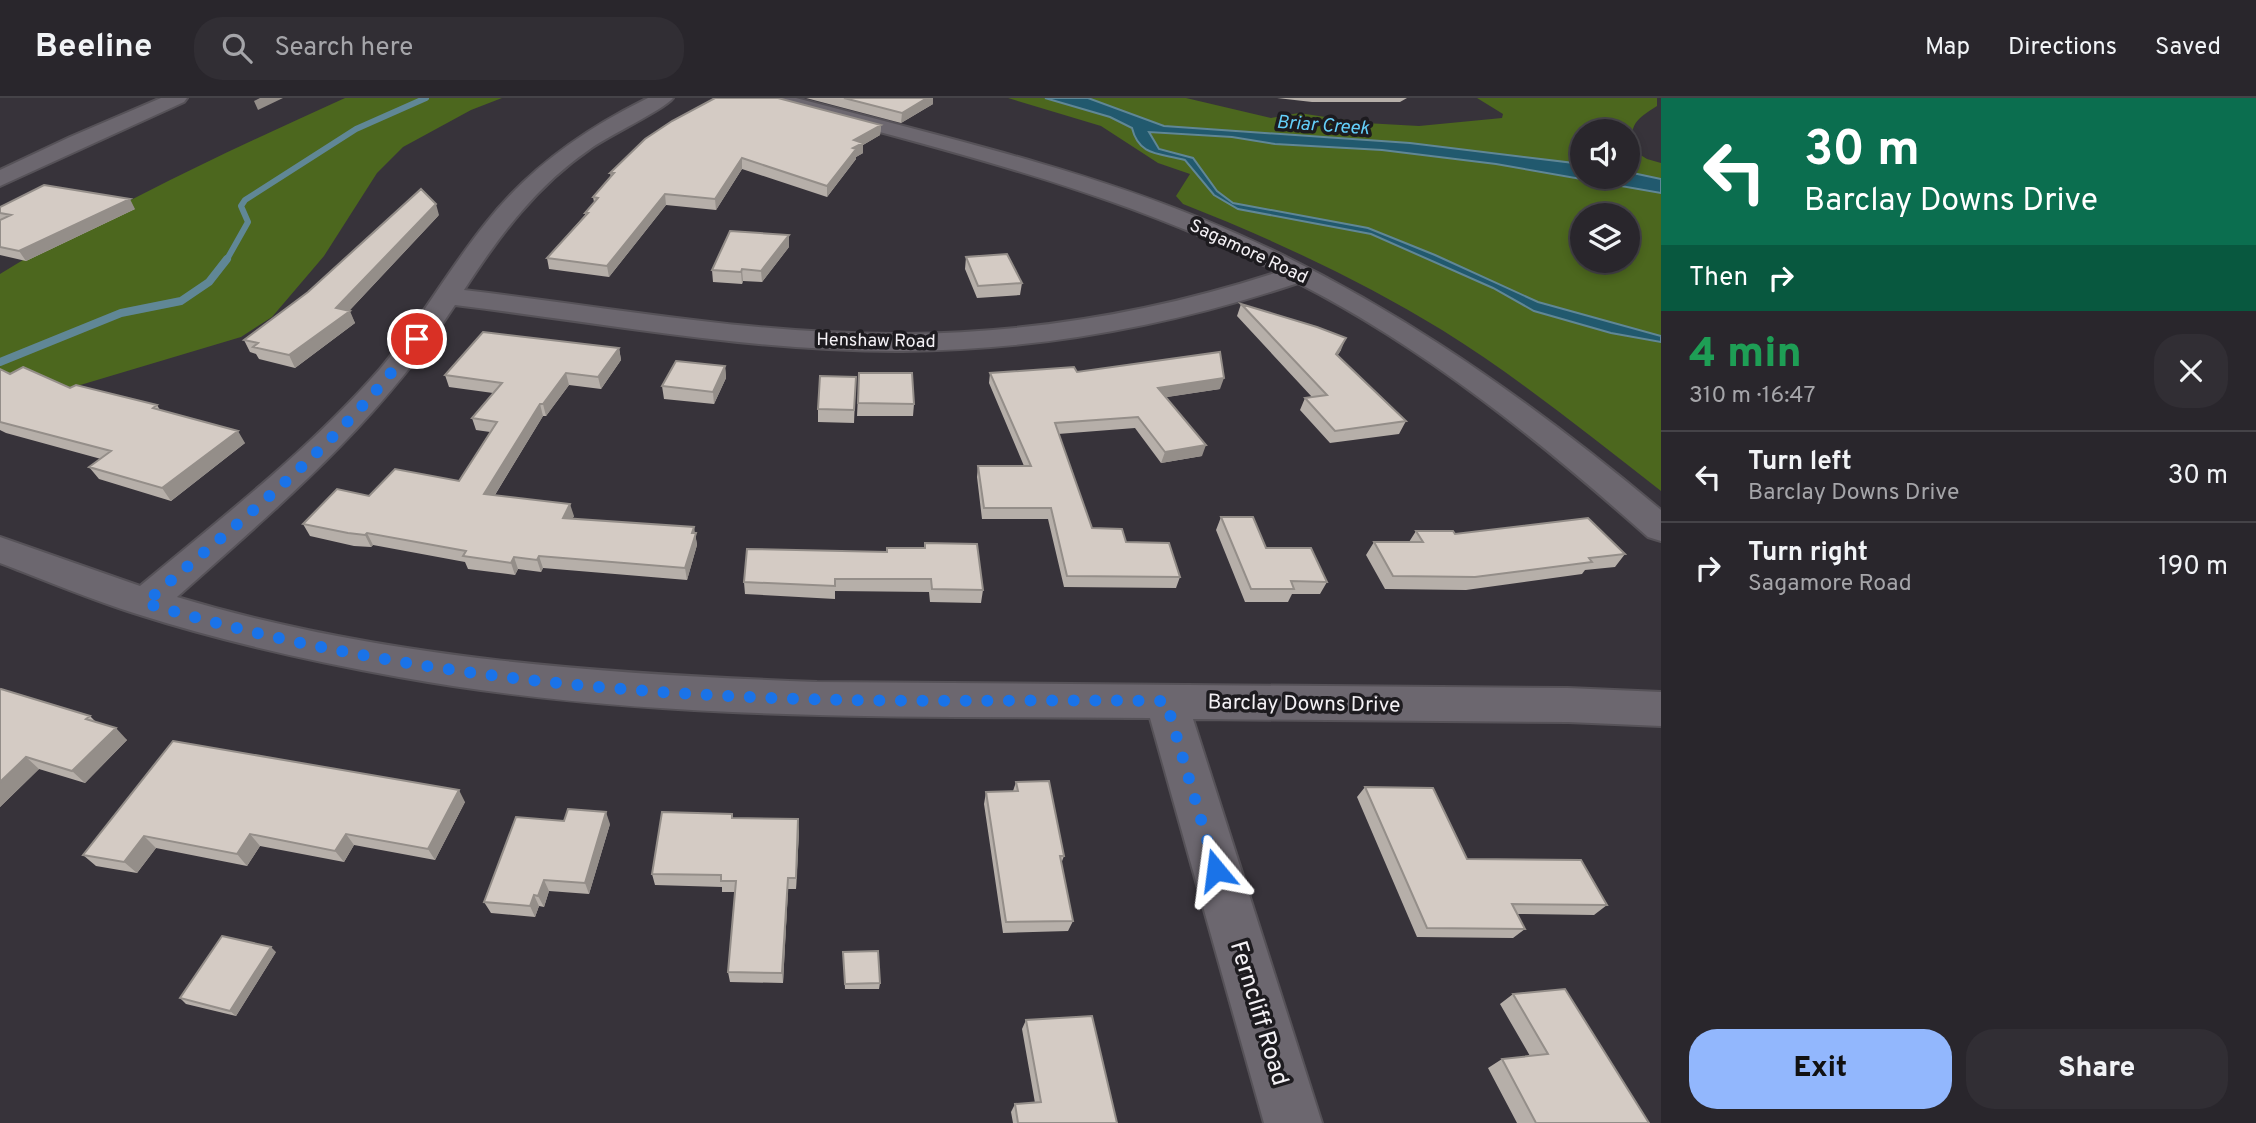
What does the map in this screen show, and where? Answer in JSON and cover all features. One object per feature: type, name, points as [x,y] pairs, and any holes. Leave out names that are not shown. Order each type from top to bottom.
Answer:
[{"type":"street","points":[[0,179],[76,141],[177,98]]},
{"type":"street","points":[[145,603],[309,459],[360,409],[394,371],[503,216],[535,183],[592,138],[663,98]]},
{"type":"street","name":"Sagamore Road","points":[[774,98],[1086,185],[1199,226],[1299,274],[1393,325],[1476,380],[1567,447],[1661,529]]},
{"type":"street","name":"Henshaw Road","points":[[448,296],[785,337],[844,341],[932,341],[1009,338],[1126,323],[1216,302],[1299,274]]},
{"type":"street","name":"Barclay Downs Drive","points":[[0,549],[145,603],[286,642],[407,663],[558,683],[730,696],[1568,705],[1661,709]]},
{"type":"street","name":"Ferncliff Road","points":[[1166,701],[1293,1123]]},
{"type":"green space","points":[[345,98],[502,98],[471,110],[403,147],[377,173],[324,256],[272,317],[241,337],[0,409],[0,274],[126,202]]},
{"type":"green space","points":[[1008,98],[1186,98],[1271,118],[1299,113],[1365,123],[1419,126],[1502,118],[1503,114],[1477,98],[1657,98],[1657,106],[1640,119],[1570,119],[1570,189],[1640,189],[1640,155],[1661,163],[1661,491],[1526,387],[1442,330],[1315,261],[1183,204],[1176,196],[1190,174],[1158,163],[1101,126]]},
{"type":"water","points":[[1045,98],[1088,98],[1164,126],[1410,143],[1570,163],[1570,177],[1496,164],[1382,150],[1275,144],[1232,137],[1149,132],[1159,149],[1193,158],[1217,191],[1233,203],[1368,228],[1538,302],[1661,336],[1661,342],[1611,333],[1534,311],[1493,288],[1371,234],[1238,209],[1214,195],[1185,160],[1146,149],[1135,137],[1132,128],[1110,117]]},
{"type":"water","points":[[1640,175],[1661,179],[1661,193],[1638,189]]},
{"type":"building","points":[[715,98],[778,98],[881,125],[854,140],[863,143],[853,148],[856,149],[827,186],[742,158],[715,199],[665,194],[607,266],[547,258],[588,213],[585,213],[598,198],[593,197],[614,173],[610,173],[645,139]]},
{"type":"building","points":[[844,98],[927,98],[902,113]]},
{"type":"building","points":[[44,185],[130,199],[19,251],[0,247],[0,220],[11,215],[0,213],[0,207]]},
{"type":"building","points":[[421,189],[436,204],[336,308],[350,311],[289,355],[253,347],[258,343],[244,340],[308,292]]},
{"type":"building","points":[[730,231],[789,235],[761,271],[712,270]]},
{"type":"building","points":[[1007,254],[1022,283],[978,286],[966,257]]},
{"type":"building","points":[[1241,304],[1346,338],[1336,354],[1406,421],[1335,431],[1305,398],[1327,395]]},
{"type":"building","points":[[483,332],[619,348],[598,377],[566,373],[543,404],[540,404],[484,494],[570,504],[563,518],[694,527],[692,533],[696,533],[685,568],[539,556],[537,560],[514,557],[511,563],[463,556],[466,551],[303,524],[337,489],[369,496],[395,469],[459,481],[497,422],[472,418],[502,383],[445,375]]},
{"type":"building","points":[[1220,352],[1224,378],[1158,388],[1206,445],[1165,452],[1138,417],[1055,423],[1092,528],[1122,529],[1126,542],[1169,543],[1180,577],[1067,576],[1051,508],[984,508],[978,466],[1031,466],[990,373],[1074,367],[1077,372]]},
{"type":"building","points":[[676,361],[725,366],[713,392],[662,386]]},
{"type":"building","points":[[23,367],[70,388],[76,385],[157,405],[153,408],[238,431],[162,488],[89,467],[111,451],[0,422],[0,369],[10,374]]},
{"type":"building","points":[[859,373],[912,373],[914,404],[858,403]]},
{"type":"building","points":[[820,376],[856,377],[854,410],[818,409]]},
{"type":"building","points":[[1221,517],[1253,517],[1266,548],[1311,548],[1327,582],[1291,581],[1294,589],[1251,589]]},
{"type":"building","points":[[1588,518],[1625,554],[1589,558],[1592,562],[1475,577],[1393,576],[1374,542],[1423,542],[1416,531],[1453,531],[1455,534]]},
{"type":"building","points":[[925,543],[977,544],[983,590],[932,589],[931,579],[835,579],[835,586],[744,582],[747,549],[887,552],[887,548],[925,548]]},
{"type":"building","points":[[1,689],[90,716],[86,719],[116,728],[72,771],[26,757],[0,782]]},
{"type":"building","points":[[173,741],[459,790],[428,849],[346,834],[335,851],[250,834],[237,854],[144,836],[124,862],[83,855]]},
{"type":"building","points":[[1049,781],[1064,856],[1060,856],[1073,921],[1006,922],[986,792],[1018,791],[1016,782]]},
{"type":"building","points":[[1365,787],[1433,788],[1467,859],[1581,860],[1607,905],[1512,904],[1525,929],[1427,928]]},
{"type":"building","points":[[568,809],[606,812],[585,883],[544,880],[538,896],[534,895],[530,906],[484,902],[516,817],[564,821]]},
{"type":"building","points":[[662,812],[732,814],[732,818],[798,819],[796,878],[788,878],[782,973],[728,972],[736,881],[721,881],[721,875],[652,874]]},
{"type":"building","points":[[222,936],[271,947],[230,1011],[180,998]]},
{"type":"building","points":[[878,951],[880,983],[845,984],[843,952]]},
{"type":"building","points":[[1565,989],[1649,1123],[1536,1123],[1502,1059],[1548,1054],[1513,994]]},
{"type":"building","points":[[1092,1016],[1117,1123],[1018,1123],[1015,1104],[1041,1102],[1026,1020]]},
{"type":"waterway","points":[[226,261],[248,222],[241,206],[245,200],[356,129],[426,98]]},
{"type":"waterway","points":[[0,362],[121,313],[181,301],[209,282],[227,259]]},
{"type":"route","points":[[417,339],[372,397],[324,446],[145,603],[286,642],[407,663],[558,683],[730,696],[817,699],[1166,701],[1216,870]]},
{"type":"water label","name":"Briar Creek","points":[[1323,124]]}]
